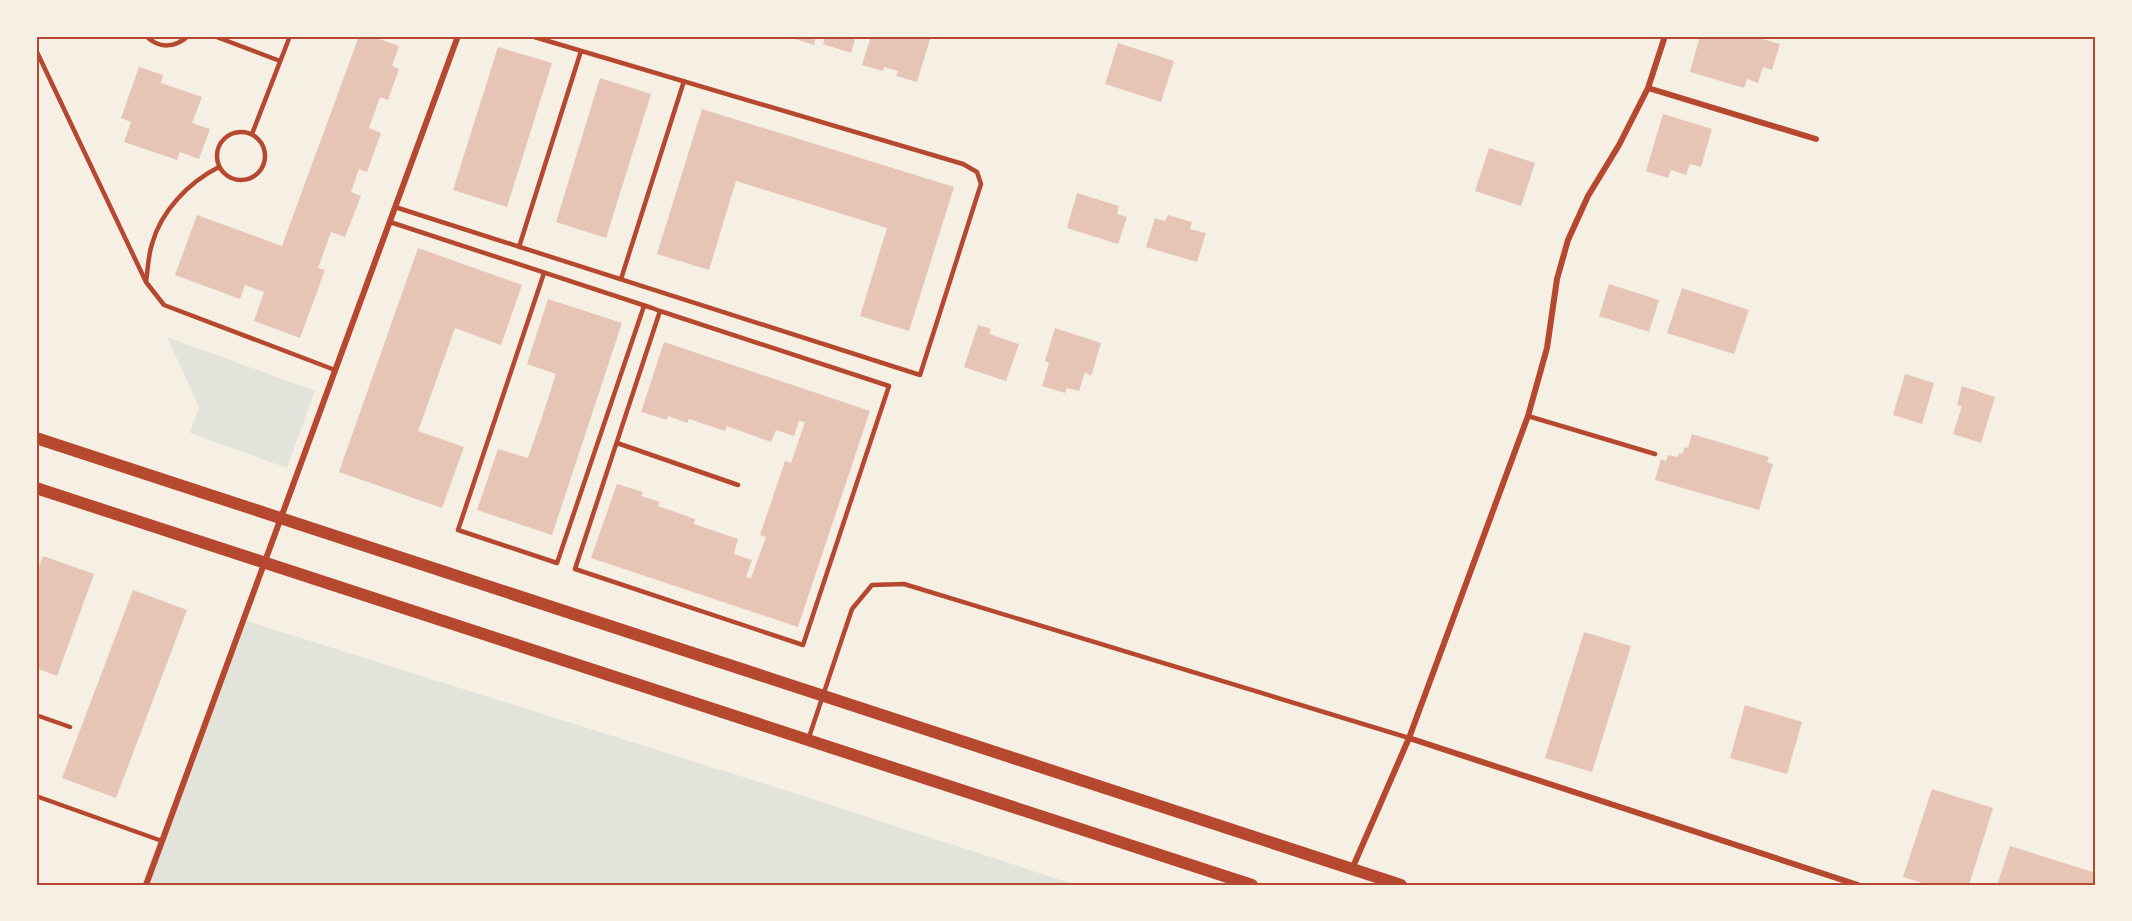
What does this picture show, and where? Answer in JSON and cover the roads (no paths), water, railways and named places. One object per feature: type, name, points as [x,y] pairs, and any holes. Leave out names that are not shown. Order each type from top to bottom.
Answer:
[{"type":"main road","points":[[36,438],[1401,885]]},
{"type":"main road","points":[[36,488],[1252,885]]},
{"type":"street","points":[[146,885],[458,36]]},
{"type":"street","points":[[1352,869],[1409,738],[1528,416],[1547,348],[1557,279],[1568,240],[1588,196],[1619,145],[1648,88],[1665,36]]},
{"type":"street","points":[[1648,88],[1816,139]]},
{"type":"street","points":[[1409,738],[1858,885]]},
{"type":"lane","points":[[146,36],[156,44],[165,46],[173,45],[188,36]]},
{"type":"lane","points":[[214,36],[280,61]]},
{"type":"lane","points":[[252,134],[290,36]]},
{"type":"lane","points":[[395,207],[920,375],[981,184],[977,172],[963,164],[531,36]]},
{"type":"lane","points":[[36,50],[146,282],[164,305],[335,370]]},
{"type":"lane","points":[[519,247],[581,51]]},
{"type":"lane","points":[[621,279],[684,81]]},
{"type":"lane","points":[[238,132],[252,134],[264,145],[266,160],[259,174],[252,178],[237,180],[230,178],[219,167],[217,152],[224,138],[238,132]]},
{"type":"lane","points":[[146,282],[152,243],[173,205],[188,187],[219,167]]},
{"type":"lane","points":[[390,222],[890,386],[803,645],[575,569],[660,311]]},
{"type":"lane","points":[[544,273],[458,530],[491,541],[557,562],[644,306]]},
{"type":"lane","points":[[1528,416],[1655,454]]},
{"type":"lane","points":[[617,443],[738,485]]},
{"type":"lane","points":[[808,740],[852,609],[872,585],[904,584],[1409,738]]},
{"type":"lane","points":[[36,715],[70,728]]},
{"type":"lane","points":[[36,796],[162,842]]}]
